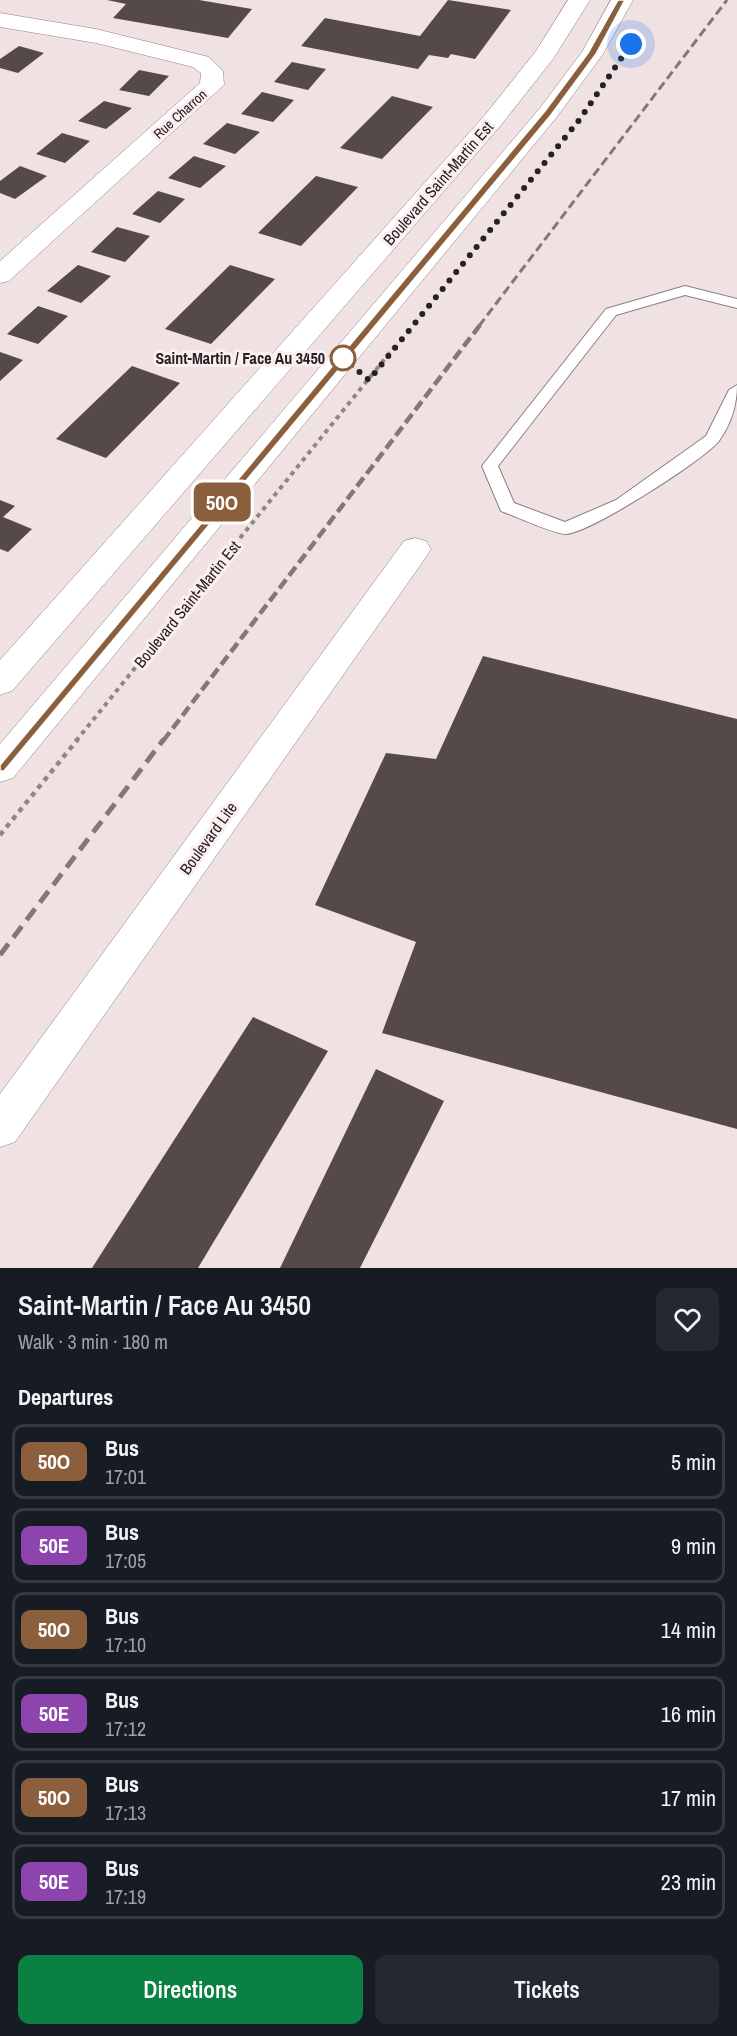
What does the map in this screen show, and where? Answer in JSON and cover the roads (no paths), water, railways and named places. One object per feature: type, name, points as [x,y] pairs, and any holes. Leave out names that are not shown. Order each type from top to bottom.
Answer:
[{"type":"main road","points":[[0,18],[21,0]]},
{"type":"main road","name":"Boulevard Saint-Martin Est","points":[[0,682],[493,120],[545,54],[579,0]]},
{"type":"main road","points":[[0,768],[548,113],[592,54],[621,0]]},
{"type":"main road","name":"Rue Charron","points":[[0,18],[117,41],[201,62],[212,71],[212,85],[0,275]]},
{"type":"main road","name":"Boulevard Lite","points":[[0,1128],[415,549]]},
{"type":"lane","points":[[737,304],[685,290],[611,312],[490,466],[507,507],[566,528],[622,504],[712,439],[737,390]]},
{"type":"railway","points":[[479,326],[727,0]]},
{"type":"railway","points":[[163,741],[480,325]]},
{"type":"railway","points":[[0,955],[164,739]]},
{"type":"place","name":"Saint-Martin / Face Au 3450","points":[[343,358]]}]
